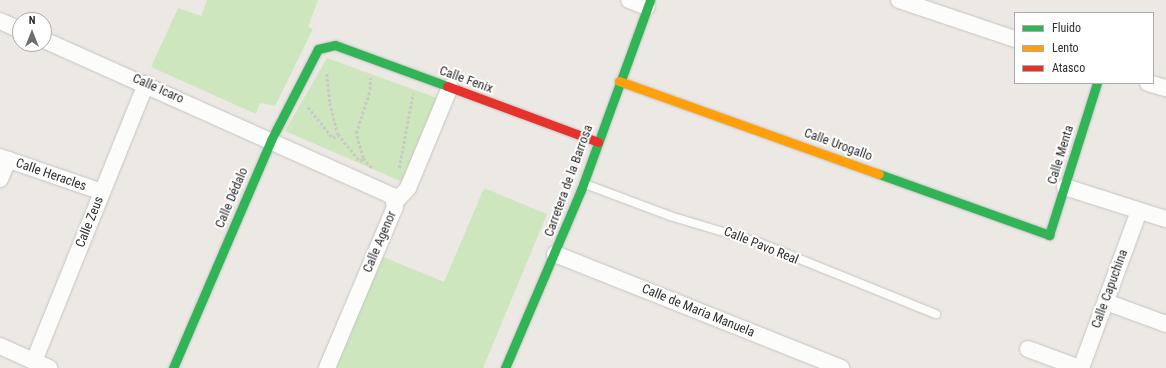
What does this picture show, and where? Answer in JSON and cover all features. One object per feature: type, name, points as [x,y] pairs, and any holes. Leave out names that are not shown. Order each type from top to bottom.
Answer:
[{"type":"street","points":[[629,0],[648,3]]},
{"type":"street","points":[[899,0],[1014,39]]},
{"type":"street","name":"Carretera de la Barrosa","points":[[509,367],[583,183],[648,3]]},
{"type":"street","points":[[0,21],[12,26]]},
{"type":"street","name":"Calle Icaro","points":[[52,43],[271,140]]},
{"type":"street","name":"Calle Fenix","points":[[326,46],[369,58],[598,142]]},
{"type":"street","name":"Calle Dédalo","points":[[173,368],[271,140],[318,49],[326,46]]},
{"type":"street","name":"Calle Urogallo","points":[[619,81],[1049,235]]},
{"type":"street","name":"Calle Zeus","points":[[34,361],[146,84]]},
{"type":"street","name":"Calle Menta","points":[[1049,235],[1097,84]]},
{"type":"street","points":[[1152,84],[1166,88]]},
{"type":"street","points":[[396,201],[408,188],[450,87]]},
{"type":"street","name":"Calle Agenor","points":[[271,140],[378,188],[396,201],[327,368]]},
{"type":"street","points":[[0,179],[4,158]]},
{"type":"street","name":"Calle Heracles","points":[[4,158],[102,192]]},
{"type":"street","points":[[1065,187],[1166,219]]},
{"type":"street","name":"Calle Capuchina","points":[[1080,368],[1139,211]]},
{"type":"street","name":"Calle de Maria Manuela","points":[[555,254],[841,368]]},
{"type":"street","points":[[1106,302],[1166,324]]},
{"type":"street","points":[[0,346],[49,368]]},
{"type":"street","points":[[1028,349],[1080,368]]},
{"type":"lane","name":"Calle Pavo Real","points":[[583,183],[670,216],[760,243],[936,314]]},
{"type":"path","points":[[326,46],[326,83],[338,134],[360,161],[363,158]]},
{"type":"path","points":[[369,58],[370,90],[356,133],[363,158],[381,180],[378,188]]},
{"type":"path","points":[[408,188],[399,159],[418,76]]},
{"type":"path","points":[[296,91],[333,138],[338,134]]},
{"type":"green space","points":[[207,0],[318,0],[308,27],[313,29],[275,106],[260,103],[256,114],[151,67],[178,8],[201,16]]},
{"type":"green space","points":[[327,58],[448,102],[414,187],[285,131]]},
{"type":"green space","points":[[484,188],[547,214],[483,368],[334,368],[381,256],[444,282]]},
{"type":"traffic: fast","points":[[505,368],[581,190],[650,0]]},
{"type":"traffic: fast","points":[[173,368],[271,140],[318,49],[335,45],[447,86]]},
{"type":"traffic: fast","points":[[879,174],[1049,235],[1097,84]]},
{"type":"traffic: slow","points":[[619,81],[879,174]]},
{"type":"traffic: jam","points":[[447,86],[598,142]]}]
